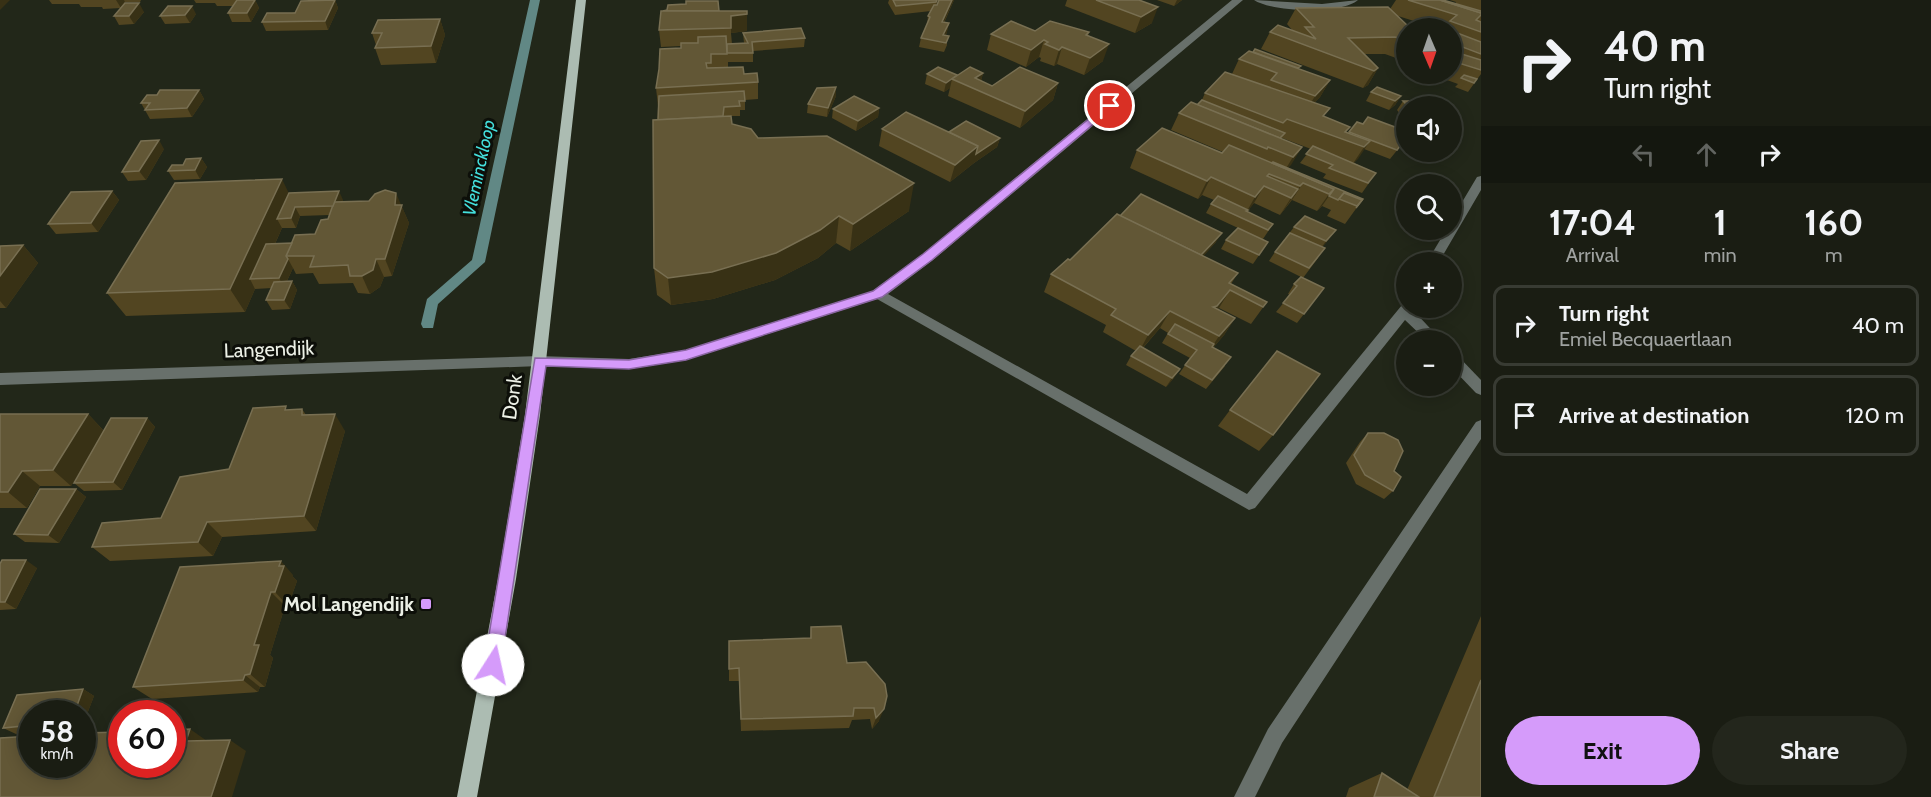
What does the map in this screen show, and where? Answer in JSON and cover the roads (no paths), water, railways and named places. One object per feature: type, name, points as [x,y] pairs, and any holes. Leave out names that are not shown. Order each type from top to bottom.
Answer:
[{"type":"main road","name":"Donk","points":[[467,797],[499,631],[540,361],[558,213],[566,106],[581,0]]},
{"type":"street","name":"Langendijk","points":[[0,380],[540,361],[629,364],[686,355],[878,294],[928,257],[1238,0]]},
{"type":"street","points":[[1259,0],[1281,4],[1334,7],[1349,4],[1353,0]]},
{"type":"street","points":[[1439,252],[1481,180]]},
{"type":"street","points":[[878,294],[1249,503],[1399,318]]},
{"type":"street","points":[[1414,318],[1425,330]]},
{"type":"street","points":[[1462,369],[1481,388]]},
{"type":"street","points":[[1244,797],[1275,736],[1481,426]]},
{"type":"waterway","name":"Vleminckloop","points":[[428,324],[432,302],[478,262],[535,0]]},
{"type":"place","name":"Mol Langendijk","points":[[426,604]]}]
